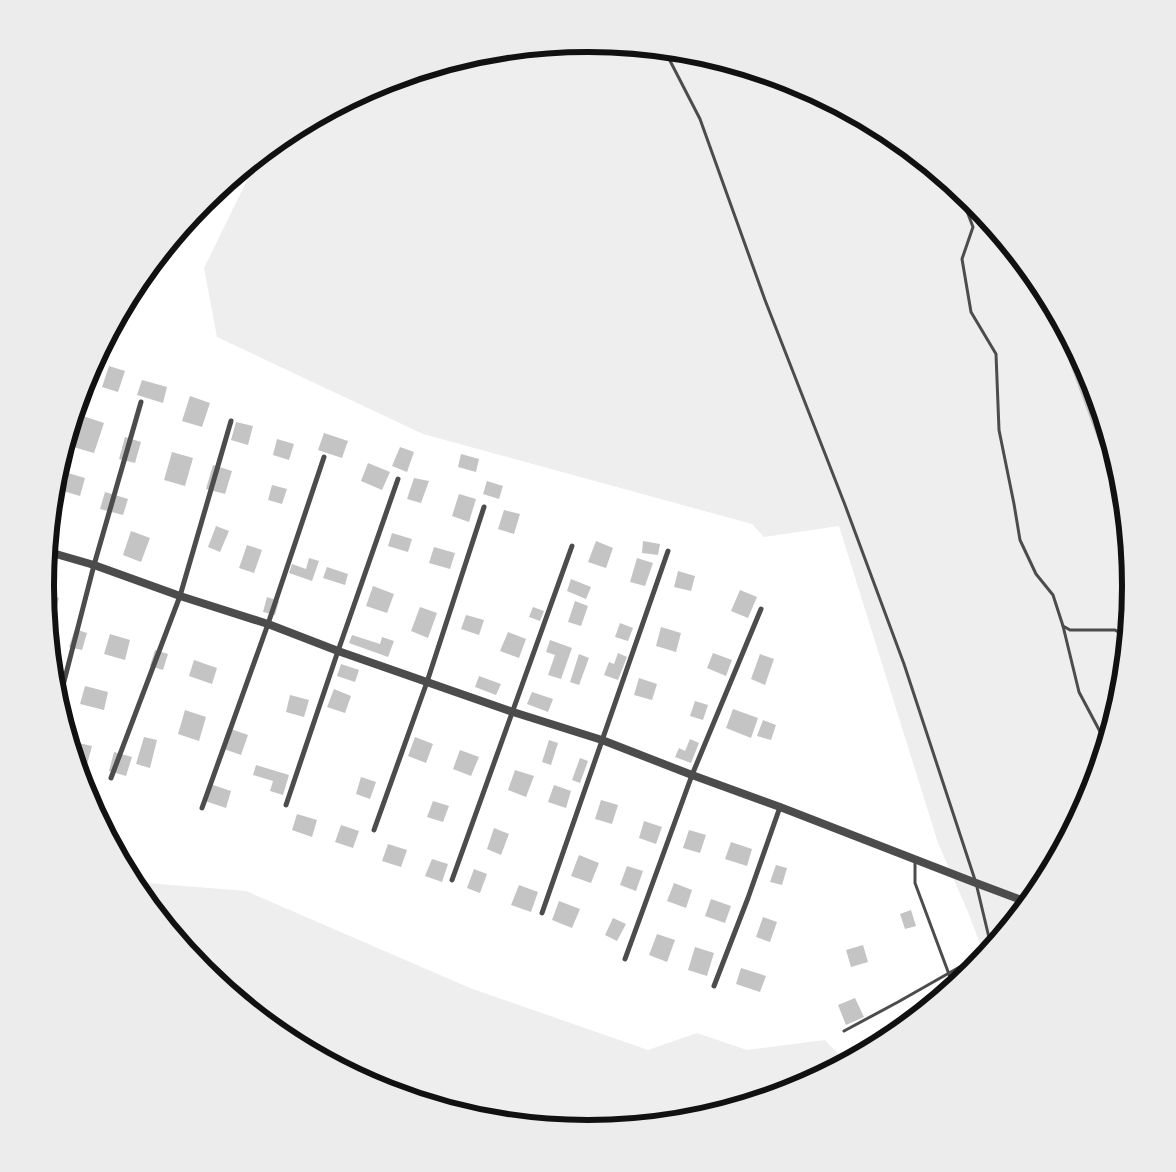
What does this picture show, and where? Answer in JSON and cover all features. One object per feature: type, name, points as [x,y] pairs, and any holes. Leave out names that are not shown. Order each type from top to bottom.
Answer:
[{"type":"street","points":[[64,683],[94,565],[141,402]]},
{"type":"street","points":[[111,778],[180,596],[231,421]]},
{"type":"street","points":[[202,808],[268,624],[324,457]]},
{"type":"street","points":[[286,806],[398,479]]},
{"type":"street","points":[[374,830],[426,682],[484,507]]},
{"type":"street","points":[[452,880],[572,546]]},
{"type":"street","points":[[542,913],[668,552]]},
{"type":"street","points":[[56,554],[268,624],[338,651],[513,712],[602,740],[1020,899]]},
{"type":"street","points":[[625,959],[692,775],[761,609]]},
{"type":"street","points":[[714,986],[780,807]]},
{"type":"lane","points":[[669,59],[700,119],[765,300],[849,515],[904,664],[976,883],[989,938]]},
{"type":"lane","points":[[967,211],[973,227],[962,259],[963,268],[971,312],[996,354],[999,430],[1020,540],[1036,574],[1053,595],[1063,626],[1078,692],[1100,733]]},
{"type":"lane","points":[[1063,626],[1070,630],[1115,630],[1119,632]]},
{"type":"lane","points":[[915,859],[916,883],[950,977]]},
{"type":"lane","points":[[844,1031],[961,967]]},
{"type":"shaded area","points":[[588,52],[658,57],[726,71],[759,81],[792,93],[855,124],[884,142],[940,185],[989,234],[1011,261],[1032,290],[1061,341],[1106,462],[1117,516],[1120,551],[1122,586],[1117,656],[1103,724],[1093,757],[1081,790],[1050,853],[1032,882],[989,938],[981,946],[938,843],[839,526],[764,537],[752,524],[423,434],[217,337],[204,268],[251,173],[292,142],[321,124],[384,93],[450,71],[518,57]]},
{"type":"shaded area","points":[[145,883],[246,891],[470,988],[648,1050],[697,1033],[747,1050],[825,1040],[840,1056],[792,1079],[759,1091],[692,1109],[658,1115],[588,1120],[518,1115],[484,1109],[450,1101],[384,1079],[321,1048],[292,1030],[236,987],[211,963],[187,938]]},
{"type":"building","points":[[1061,341],[1081,382],[1093,415],[1107,464]]},
{"type":"building","points":[[109,366],[125,371],[118,392],[102,387]]},
{"type":"building","points":[[142,380],[167,387],[163,403],[137,395]]},
{"type":"building","points":[[190,396],[210,403],[202,427],[182,421]]},
{"type":"building","points":[[83,416],[104,423],[94,453],[73,447]]},
{"type":"building","points":[[236,422],[253,426],[248,445],[231,440]]},
{"type":"building","points":[[324,433],[348,441],[342,458],[318,450]]},
{"type":"building","points":[[125,437],[141,442],[135,463],[119,459]]},
{"type":"building","points":[[277,439],[294,444],[289,460],[273,455]]},
{"type":"building","points":[[400,447],[414,452],[407,472],[392,466]]},
{"type":"building","points":[[172,452],[193,458],[185,486],[164,480]]},
{"type":"building","points":[[461,454],[479,459],[476,472],[458,467]]},
{"type":"building","points":[[368,463],[390,472],[382,490],[361,481]]},
{"type":"building","points":[[213,465],[232,471],[225,494],[206,489]]},
{"type":"building","points":[[68,473],[85,478],[80,496],[63,491]]},
{"type":"building","points":[[414,478],[429,481],[421,503],[407,499]]},
{"type":"building","points":[[487,481],[503,486],[499,499],[483,494]]},
{"type":"building","points":[[272,485],[287,489],[282,504],[268,500]]},
{"type":"building","points":[[105,492],[128,499],[123,515],[100,509]]},
{"type":"building","points":[[459,494],[476,499],[469,522],[452,516]]},
{"type":"building","points":[[504,510],[520,514],[514,534],[498,529]]},
{"type":"building","points":[[216,526],[229,531],[220,552],[208,547]]},
{"type":"building","points":[[131,531],[150,538],[141,562],[123,555]]},
{"type":"building","points":[[392,533],[412,539],[408,552],[388,546]]},
{"type":"building","points":[[596,541],[613,548],[606,568],[588,562]]},
{"type":"building","points":[[643,541],[660,544],[658,555],[642,553]]},
{"type":"building","points":[[247,545],[262,550],[254,573],[239,568]]},
{"type":"building","points":[[434,547],[455,553],[450,569],[429,563]]},
{"type":"building","points":[[309,558],[319,561],[312,581],[289,573],[292,564],[306,569]]},
{"type":"building","points":[[637,558],[653,563],[645,586],[630,582]]},
{"type":"building","points":[[327,567],[348,574],[345,585],[323,578]]},
{"type":"building","points":[[678,571],[695,576],[691,591],[674,587]]},
{"type":"building","points":[[571,579],[591,587],[586,599],[567,591]]},
{"type":"building","points":[[373,586],[394,594],[387,613],[366,606]]},
{"type":"building","points":[[740,590],[757,597],[748,618],[731,611]]},
{"type":"building","points":[[55,597],[59,598],[55,611]]},
{"type":"building","points":[[267,597],[279,601],[275,615],[263,612]]},
{"type":"building","points":[[575,601],[588,606],[581,626],[568,622]]},
{"type":"building","points":[[420,607],[437,613],[428,638],[411,631]]},
{"type":"building","points":[[533,607],[544,611],[540,621],[529,617]]},
{"type":"building","points":[[466,615],[484,620],[479,635],[461,629]]},
{"type":"building","points":[[620,623],[633,628],[628,641],[615,637]]},
{"type":"building","points":[[661,627],[681,633],[676,652],[656,646]]},
{"type":"building","points":[[75,629],[87,633],[82,650],[69,647]]},
{"type":"building","points":[[508,632],[526,639],[519,658],[500,651]]},
{"type":"building","points":[[110,634],[130,640],[125,660],[104,654]]},
{"type":"building","points":[[352,635],[380,644],[382,637],[394,641],[388,657],[349,643]]},
{"type":"building","points":[[550,640],[572,648],[561,679],[548,675],[555,655],[546,652]]},
{"type":"building","points":[[155,650],[168,654],[163,670],[150,666]]},
{"type":"building","points":[[618,653],[627,657],[618,680],[604,675],[609,662],[614,664]]},
{"type":"building","points":[[713,653],[732,660],[726,676],[707,668]]},
{"type":"building","points":[[579,654],[589,658],[579,685],[570,682]]},
{"type":"building","points":[[760,654],[774,659],[765,685],[751,679]]},
{"type":"building","points":[[194,660],[217,668],[212,684],[189,676]]},
{"type":"building","points":[[341,664],[359,670],[355,682],[337,676]]},
{"type":"building","points":[[479,676],[501,684],[496,695],[475,687]]},
{"type":"building","points":[[639,678],[657,684],[652,700],[634,695]]},
{"type":"building","points":[[85,686],[108,692],[104,710],[80,704]]},
{"type":"building","points":[[334,689],[351,696],[345,713],[327,707]]},
{"type":"building","points":[[532,692],[553,699],[548,712],[527,704]]},
{"type":"building","points":[[290,695],[309,700],[304,717],[286,712]]},
{"type":"building","points":[[695,701],[708,705],[703,720],[690,716]]},
{"type":"building","points":[[733,709],[758,718],[751,738],[726,728]]},
{"type":"building","points":[[185,710],[206,717],[199,741],[178,734]]},
{"type":"building","points":[[763,720],[776,725],[771,740],[757,736]]},
{"type":"building","points":[[228,728],[248,735],[241,755],[221,748]]},
{"type":"building","points":[[144,737],[157,740],[150,768],[136,764]]},
{"type":"building","points":[[415,737],[433,744],[426,763],[408,756]]},
{"type":"building","points":[[690,739],[699,743],[691,763],[675,757],[679,748],[685,751]]},
{"type":"building","points":[[549,740],[558,743],[551,765],[542,762]]},
{"type":"building","points":[[79,743],[92,746],[86,766]]},
{"type":"building","points":[[460,750],[479,757],[471,776],[453,769]]},
{"type":"building","points":[[114,752],[132,757],[126,776],[109,771]]},
{"type":"building","points":[[580,758],[588,761],[580,783],[572,780]]},
{"type":"building","points":[[256,765],[289,775],[283,795],[270,791],[273,781],[253,775]]},
{"type":"building","points":[[515,770],[534,776],[526,797],[508,790]]},
{"type":"building","points":[[361,777],[376,782],[370,799],[356,794]]},
{"type":"building","points":[[210,784],[231,791],[226,808],[205,801]]},
{"type":"building","points":[[554,785],[571,791],[566,808],[548,802]]},
{"type":"building","points":[[601,800],[618,805],[612,824],[595,819]]},
{"type":"building","points":[[433,801],[449,806],[443,822],[427,817]]},
{"type":"building","points":[[297,814],[317,820],[312,837],[292,830]]},
{"type":"building","points":[[644,821],[662,827],[656,844],[639,838]]},
{"type":"building","points":[[341,825],[359,831],[353,848],[335,842]]},
{"type":"building","points":[[494,828],[509,834],[501,855],[487,849]]},
{"type":"building","points":[[689,830],[706,835],[700,853],[683,848]]},
{"type":"building","points":[[731,842],[752,849],[747,866],[725,859]]},
{"type":"building","points":[[388,844],[407,850],[401,867],[382,861]]},
{"type":"building","points":[[579,855],[599,863],[591,883],[571,876]]},
{"type":"building","points":[[432,859],[448,864],[442,882],[425,876]]},
{"type":"building","points":[[776,865],[787,868],[782,885],[770,882]]},
{"type":"building","points":[[627,866],[643,871],[636,891],[620,885]]},
{"type":"building","points":[[474,869],[487,874],[480,893],[467,888]]},
{"type":"building","points":[[674,883],[692,890],[686,908],[667,901]]},
{"type":"building","points":[[519,885],[538,892],[531,912],[511,905]]},
{"type":"building","points":[[711,899],[731,906],[725,923],[705,916]]},
{"type":"building","points":[[559,901],[580,909],[572,928],[552,920]]},
{"type":"building","points":[[911,910],[916,926],[905,929],[900,914]]},
{"type":"building","points":[[763,917],[777,922],[770,942],[756,937]]},
{"type":"building","points":[[613,918],[626,924],[617,941],[605,935]]},
{"type":"building","points":[[657,934],[675,940],[667,962],[649,955]]},
{"type":"building","points":[[863,945],[868,962],[851,967],[846,950]]},
{"type":"building","points":[[695,947],[714,953],[707,976],[688,970]]},
{"type":"building","points":[[741,968],[766,976],[760,992],[736,984]]},
{"type":"building","points":[[855,998],[864,1017],[846,1025],[838,1005]]}]
